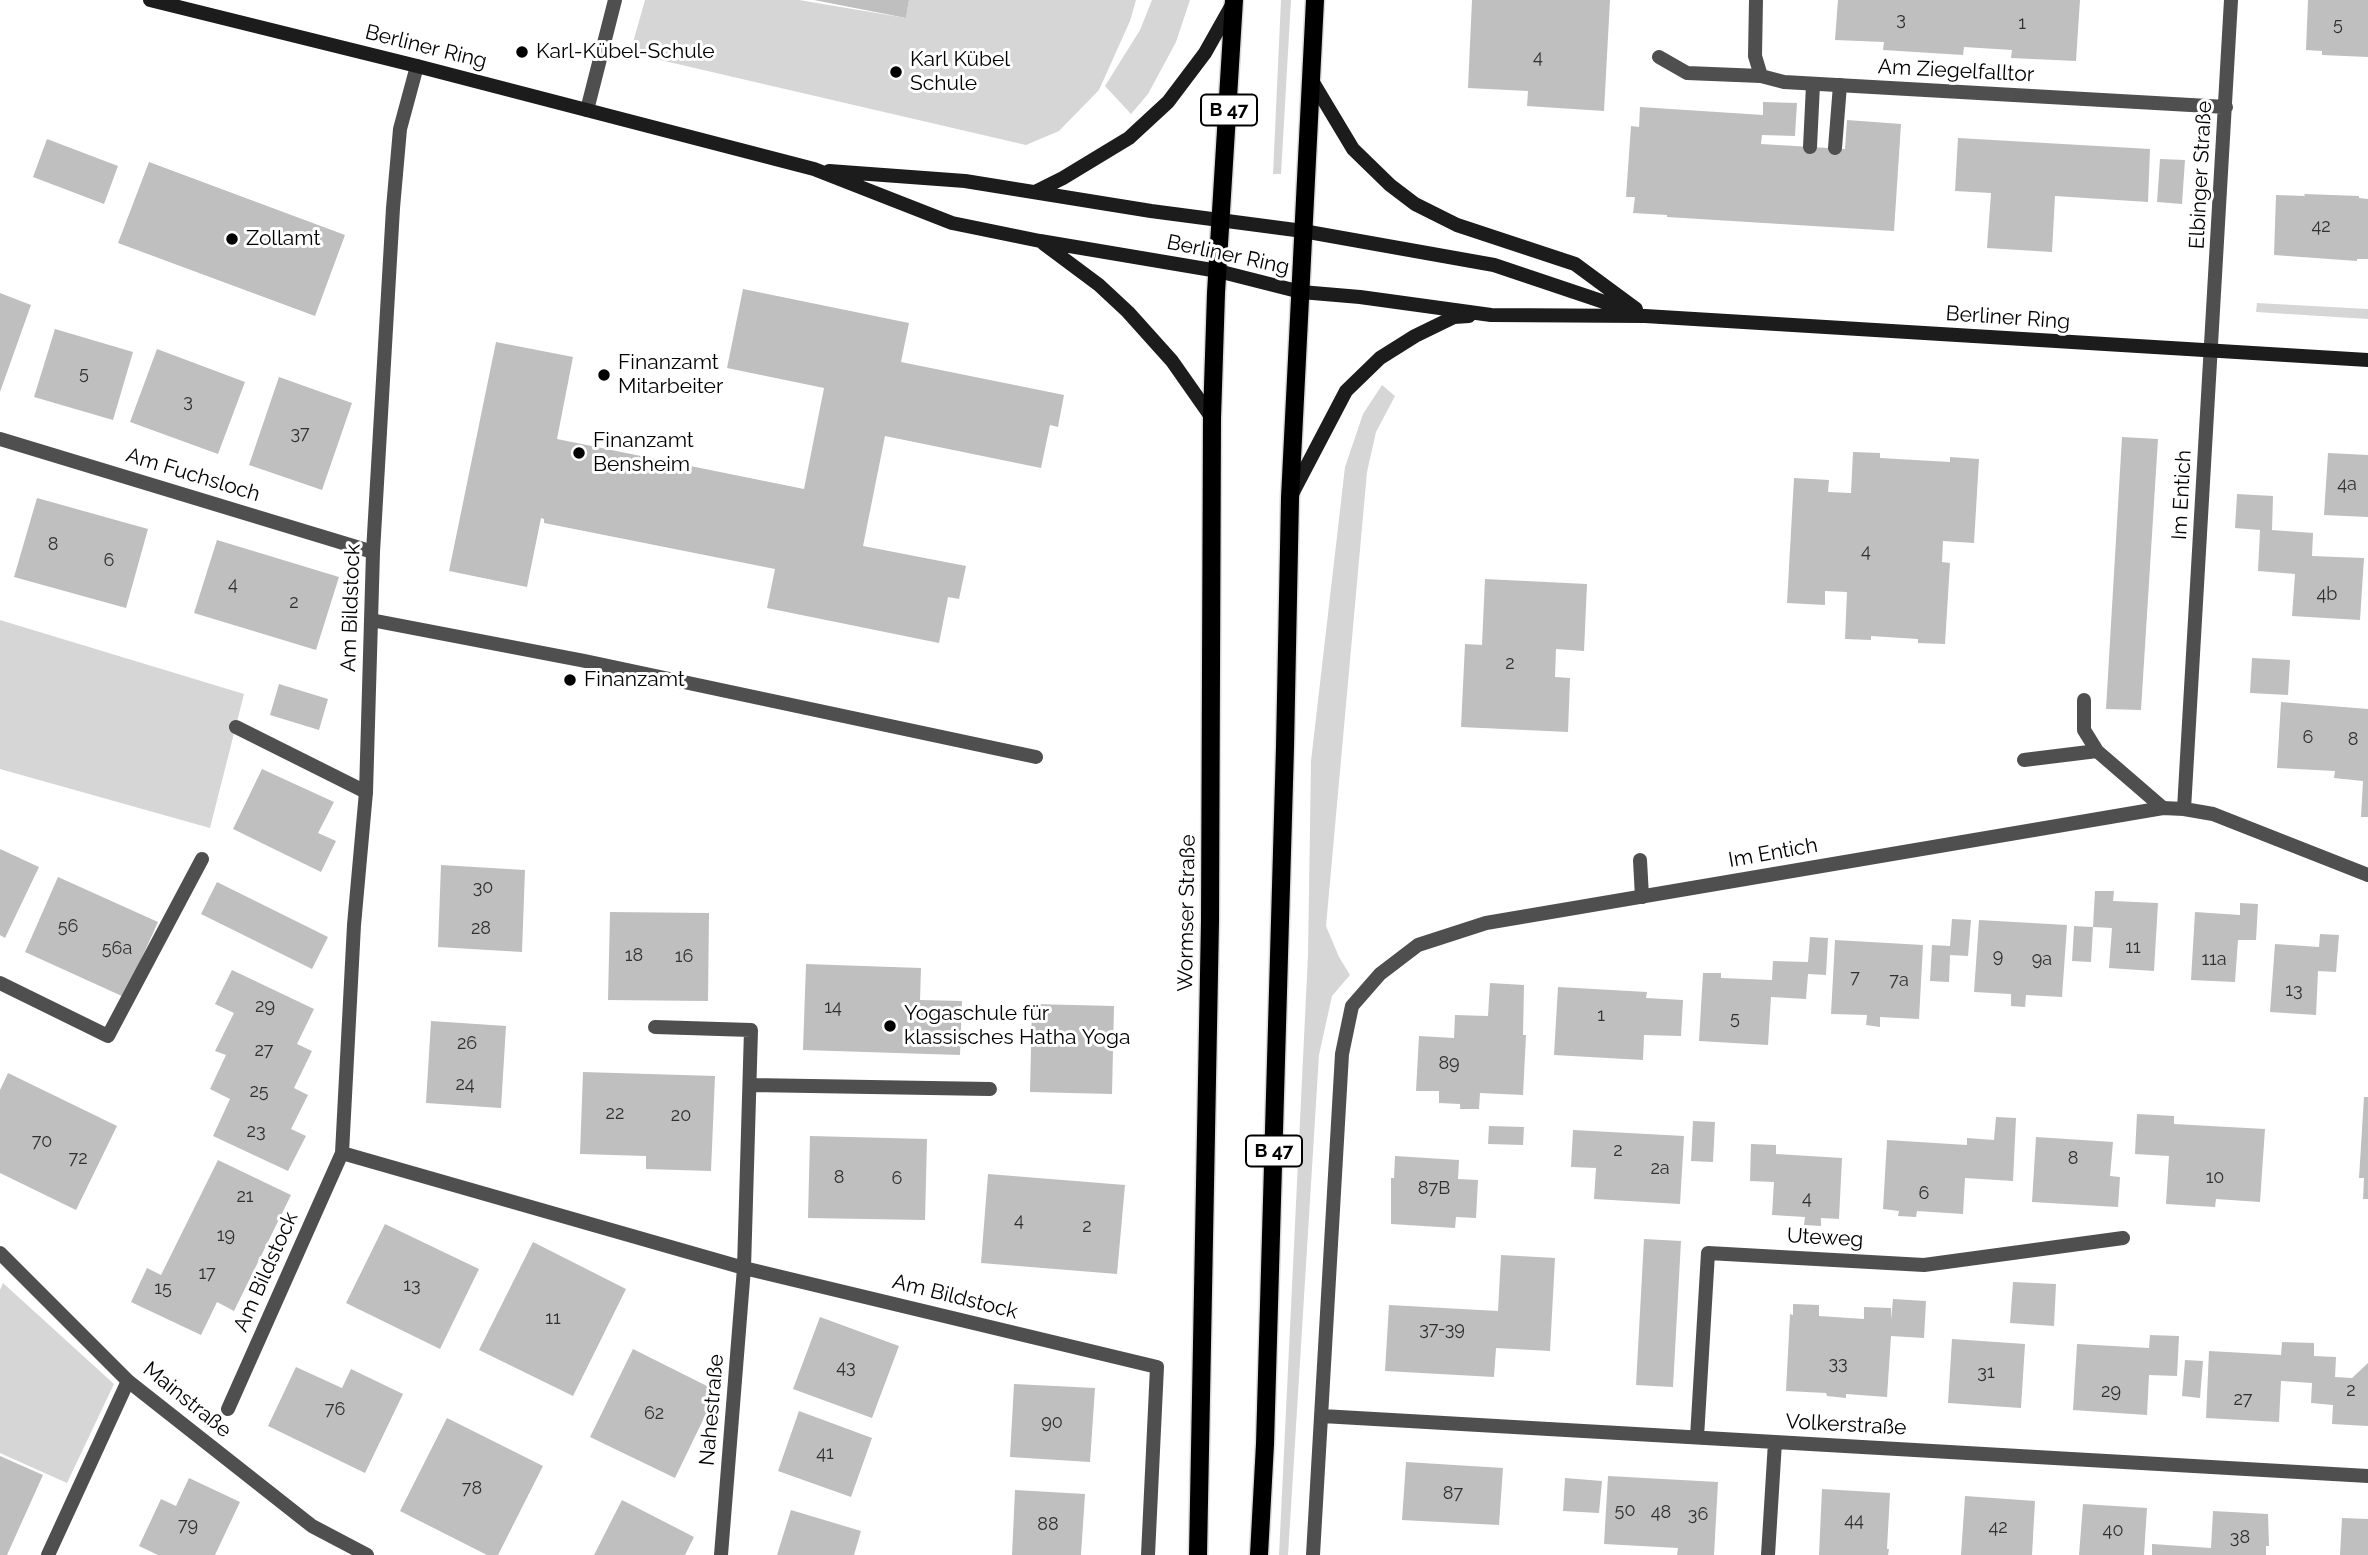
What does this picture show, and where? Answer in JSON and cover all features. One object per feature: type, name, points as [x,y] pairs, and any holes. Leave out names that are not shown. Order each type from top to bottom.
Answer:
[{"type":"main road","name":"B 47","points":[[1218,271],[1234,0]]},
{"type":"main road","name":"B 47","points":[[1259,1555],[1265,1444],[1290,498],[1315,0]]},
{"type":"main road","name":"Wormser Straße","points":[[1198,1555],[1210,921],[1212,418],[1218,271]]},
{"type":"street","name":"Berliner Ring","points":[[149,0],[814,169],[952,223],[1218,271],[1301,292],[1360,297],[1491,315],[1645,316],[2368,360]]},
{"type":"street","points":[[587,110],[615,0]]},
{"type":"street","points":[[1035,192],[1129,138],[1168,102],[1205,53],[1234,0]]},
{"type":"street","points":[[1756,0],[1755,56],[1761,76]]},
{"type":"street","name":"Elbinger Straße","points":[[2210,351],[2231,0]]},
{"type":"street","name":"Am Ziegelfalltor","points":[[1659,57],[1687,73],[1761,76],[1812,85],[2226,107]]},
{"type":"street","name":"Am Bildstock","points":[[228,1409],[342,1153],[354,925],[366,792],[373,552],[399,142],[417,66]]},
{"type":"street","points":[[1311,79],[1353,149],[1390,185],[1415,204],[1457,225],[1575,264],[1645,316]]},
{"type":"street","points":[[1810,147],[1812,85]]},
{"type":"street","points":[[1835,148],[1840,85]]},
{"type":"street","name":"Berliner Ring","points":[[814,169],[965,181],[1151,211],[1303,230],[1494,265],[1645,316]]},
{"type":"street","points":[[1040,241],[1089,277],[1128,312],[1172,361],[1212,418]]},
{"type":"street","points":[[1290,498],[1346,391],[1380,358],[1415,335],[1454,317],[1491,315]]},
{"type":"street","name":"Im Entich","points":[[2184,809],[2210,351]]},
{"type":"street","name":"Am Fuchsloch","points":[[0,439],[373,552]]},
{"type":"street","points":[[371,620],[585,661],[1036,757]]},
{"type":"street","points":[[2084,700],[2084,730],[2097,751],[2163,808]]},
{"type":"street","points":[[236,727],[366,792]]},
{"type":"street","points":[[2024,760],[2097,751]]},
{"type":"street","name":"Im Entich","points":[[1322,1416],[1342,1054],[1352,1006],[1380,974],[1418,945],[1486,923],[2163,808],[2213,814],[2368,875]]},
{"type":"street","points":[[0,983],[108,1036],[202,859]]},
{"type":"street","points":[[1640,860],[1642,897]]},
{"type":"street","points":[[655,1027],[751,1030],[744,1268]]},
{"type":"street","points":[[751,1085],[990,1089]]},
{"type":"street","name":"Am Bildstock","points":[[342,1153],[744,1268],[1157,1367],[1148,1555]]},
{"type":"street","name":"Uteweg","points":[[1696,1437],[1708,1253],[1924,1265],[2123,1238]]},
{"type":"street","points":[[0,1271],[3,1255]]},
{"type":"street","name":"Mainstraße","points":[[3,1255],[128,1381],[312,1526],[367,1555]]},
{"type":"street","name":"Nahestraße","points":[[721,1555],[744,1268]]},
{"type":"street","points":[[48,1555],[128,1381]]},
{"type":"street","points":[[1313,1555],[1322,1416]]},
{"type":"street","name":"Volkerstraße","points":[[1322,1416],[2368,1476]]},
{"type":"street","points":[[1768,1555],[1775,1442]]},
{"type":"shaded area","name":"Karl Kübel Schule","points":[[645,0],[799,0],[906,18],[909,0],[1136,0],[1130,21],[1099,90],[1059,131],[1026,145],[630,53]]},
{"type":"shaded area","points":[[1152,0],[1190,0],[1176,42],[1148,94],[1131,114],[1105,86],[1140,30]]},
{"type":"shaded area","points":[[1281,0],[1291,0],[1281,174],[1273,174]]},
{"type":"shaded area","points":[[2257,303],[2368,309],[2368,319],[2256,312]]},
{"type":"shaded area","points":[[1382,385],[1395,396],[1376,432],[1367,472],[1326,926],[1350,975],[1332,996],[1319,1055],[1288,1555],[1279,1555],[1308,955],[1311,761],[1345,467],[1363,414]]},
{"type":"shaded area","points":[[0,620],[244,694],[210,828],[0,769]]},
{"type":"shaded area","points":[[3,1283],[114,1384],[67,1483],[0,1453],[0,1290]]},
{"type":"building","points":[[814,0],[909,0],[906,18]]},
{"type":"building","points":[[1472,0],[1610,0],[1604,111],[1527,106],[1528,91],[1468,88]]},
{"type":"building","points":[[1838,0],[2080,0],[2076,61],[2011,58],[2012,50],[1964,47],[1963,55],[1883,50],[1884,42],[1835,40]]},
{"type":"building","points":[[2308,0],[2368,0],[2368,57],[2322,55],[2322,51],[2306,50]]},
{"type":"building","points":[[1763,102],[1797,103],[1795,136],[1762,135],[1761,144],[1845,149],[1847,120],[1901,124],[1894,231],[1633,213],[1635,197],[1626,197],[1631,126],[1639,127],[1640,107],[1763,115]]},
{"type":"building","points":[[1958,138],[2150,149],[2148,202],[2055,196],[2052,252],[1987,248],[1991,193],[1955,191]]},
{"type":"building","points":[[47,139],[118,166],[104,204],[33,177]]},
{"type":"building","points":[[2160,159],[2185,160],[2182,204],[2157,202]]},
{"type":"building","name":"Zollamt","points":[[149,162],[345,235],[315,316],[118,243]]},
{"type":"building","points":[[2304,194],[2359,196],[2368,199],[2368,259],[2357,261],[2274,255],[2276,195],[2305,196]]},
{"type":"building","name":"Finanzamt Bensheim","points":[[743,289],[909,323],[901,362],[1064,395],[1058,427],[1050,425],[1041,468],[885,436],[863,546],[966,566],[959,599],[948,597],[939,643],[767,608],[775,569],[544,523],[541,518],[527,587],[449,571],[496,342],[573,357],[557,439],[804,489],[824,388],[727,368]]},
{"type":"building","points":[[0,293],[31,305],[0,392]]},
{"type":"building","points":[[55,329],[133,352],[113,420],[34,397]]},
{"type":"building","points":[[157,349],[245,382],[218,454],[130,422]]},
{"type":"building","points":[[279,377],[352,403],[322,490],[249,465]]},
{"type":"building","points":[[2122,437],[2158,439],[2141,710],[2106,709]]},
{"type":"building","points":[[1853,452],[1880,453],[1880,458],[1950,462],[1950,457],[1979,459],[1974,543],[1943,541],[1942,562],[1950,563],[1945,644],[1871,636],[1871,640],[1845,639],[1847,592],[1825,591],[1825,605],[1787,603],[1794,478],[1829,480],[1828,492],[1851,493]]},
{"type":"building","points":[[2328,453],[2368,455],[2368,517],[2324,515]]},
{"type":"building","points":[[2237,494],[2273,496],[2272,530],[2313,533],[2312,556],[2364,558],[2360,620],[2292,616],[2295,574],[2258,571],[2260,530],[2235,528]]},
{"type":"building","points":[[37,498],[148,529],[126,608],[14,577]]},
{"type":"building","points":[[217,540],[339,577],[316,650],[194,613]]},
{"type":"building","points":[[1485,579],[1587,584],[1584,651],[1556,649],[1555,677],[1570,678],[1568,732],[1461,727],[1465,644],[1482,645]]},
{"type":"building","points":[[2252,658],[2290,660],[2288,695],[2250,693]]},
{"type":"building","points":[[279,684],[328,699],[319,730],[270,715]]},
{"type":"building","points":[[2281,702],[2368,709],[2368,817],[2361,817],[2363,781],[2334,778],[2335,771],[2277,768]]},
{"type":"building","points":[[262,769],[334,802],[318,833],[336,841],[321,872],[233,829]]},
{"type":"building","points":[[0,849],[39,867],[5,938],[0,935]]},
{"type":"building","points":[[441,865],[525,870],[522,952],[438,947]]},
{"type":"building","points":[[58,877],[158,922],[124,997],[25,952]]},
{"type":"building","points":[[217,882],[328,937],[312,969],[201,914]]},
{"type":"building","points":[[2095,891],[2114,891],[2113,901],[2158,903],[2154,971],[2109,968],[2112,928],[2093,927]]},
{"type":"building","points":[[2240,903],[2258,904],[2256,940],[2238,940],[2235,982],[2191,980],[2195,912],[2240,915]]},
{"type":"building","points":[[610,912],[709,913],[708,1001],[608,1000]]},
{"type":"building","points":[[1952,919],[1971,920],[1968,956],[1950,955],[1949,982],[1930,981],[1932,945],[1950,946]]},
{"type":"building","points":[[1979,920],[2067,925],[2062,997],[2026,995],[2025,1007],[2011,1006],[2011,994],[1974,992]]},
{"type":"building","points":[[2074,926],[2093,927],[2091,962],[2072,961]]},
{"type":"building","points":[[2320,934],[2339,935],[2336,972],[2318,971],[2316,1015],[2270,1012],[2275,944],[2319,947]]},
{"type":"building","points":[[1810,937],[1828,938],[1826,975],[1808,974],[1806,999],[1771,997],[1768,1045],[1699,1041],[1703,973],[1721,973],[1721,978],[1772,980],[1773,961],[1808,962]]},
{"type":"building","points":[[1835,940],[1923,945],[1919,1019],[1880,1017],[1880,1027],[1866,1025],[1867,1015],[1831,1014]]},
{"type":"building","points":[[806,964],[921,968],[920,1000],[962,1001],[960,1055],[803,1050]]},
{"type":"building","points":[[232,970],[314,1009],[297,1044],[312,1051],[294,1088],[308,1095],[291,1129],[306,1136],[288,1171],[213,1136],[230,1099],[210,1089],[226,1055],[215,1051],[234,1013],[215,1004]]},
{"type":"building","points":[[1490,983],[1524,985],[1523,1035],[1526,1035],[1523,1095],[1480,1093],[1479,1109],[1460,1109],[1460,1104],[1439,1103],[1439,1091],[1416,1091],[1419,1036],[1454,1038],[1455,1015],[1488,1016]]},
{"type":"building","points":[[1558,987],[1647,992],[1646,998],[1683,1000],[1681,1036],[1644,1035],[1643,1060],[1554,1055]]},
{"type":"building","points":[[1032,1004],[1114,1006],[1112,1094],[1030,1092]]},
{"type":"building","points":[[431,1021],[506,1026],[501,1108],[426,1103]]},
{"type":"building","points":[[583,1072],[715,1076],[711,1171],[646,1169],[646,1156],[580,1154]]},
{"type":"building","points":[[8,1073],[117,1126],[76,1210],[0,1173],[0,1090]]},
{"type":"building","points":[[2364,1097],[2368,1097],[2368,1199],[2363,1199],[2364,1178],[2359,1178]]},
{"type":"building","points":[[2137,1114],[2174,1116],[2174,1124],[2265,1129],[2260,1202],[2216,1199],[2215,1207],[2166,1204],[2169,1156],[2135,1154]]},
{"type":"building","points":[[1996,1117],[2016,1118],[2013,1181],[1965,1178],[1963,1214],[1917,1211],[1916,1217],[1898,1216],[1899,1211],[1883,1209],[1887,1140],[1967,1145],[1967,1138],[1994,1140]]},
{"type":"building","points":[[1693,1121],[1715,1122],[1713,1162],[1691,1161]]},
{"type":"building","points":[[1489,1126],[1524,1127],[1523,1145],[1488,1144]]},
{"type":"building","points":[[1573,1130],[1684,1136],[1680,1204],[1594,1199],[1596,1168],[1571,1167]]},
{"type":"building","points":[[810,1136],[927,1139],[925,1220],[808,1218]]},
{"type":"building","points":[[2036,1137],[2113,1142],[2110,1176],[2120,1177],[2118,1207],[2032,1202]]},
{"type":"building","points":[[1751,1144],[1776,1145],[1776,1154],[1842,1158],[1839,1219],[1821,1218],[1821,1226],[1804,1225],[1805,1217],[1772,1215],[1774,1182],[1750,1181]]},
{"type":"building","points":[[1395,1156],[1459,1160],[1458,1179],[1478,1180],[1476,1218],[1456,1217],[1455,1228],[1391,1224],[1391,1178],[1394,1178]]},
{"type":"building","points":[[218,1160],[291,1195],[234,1311],[217,1302],[201,1335],[131,1302],[147,1268],[161,1275]]},
{"type":"building","points":[[988,1174],[1125,1185],[1117,1274],[981,1263]]},
{"type":"building","points":[[385,1224],[479,1269],[440,1349],[346,1303]]},
{"type":"building","points":[[1644,1239],[1681,1241],[1673,1387],[1636,1385]]},
{"type":"building","points":[[533,1242],[626,1289],[573,1396],[479,1350]]},
{"type":"building","points":[[1501,1255],[1555,1258],[1550,1351],[1496,1348],[1494,1377],[1385,1371],[1389,1305],[1498,1311]]},
{"type":"building","points":[[2013,1282],[2056,1284],[2054,1326],[2010,1323]]},
{"type":"building","points":[[1893,1299],[1926,1301],[1924,1338],[1891,1336],[1887,1397],[1846,1394],[1846,1398],[1827,1396],[1826,1393],[1786,1391],[1790,1314],[1793,1315],[1793,1304],[1819,1305],[1819,1316],[1864,1319],[1864,1307],[1891,1308],[1891,1320]]},
{"type":"building","points":[[820,1317],[899,1346],[872,1418],[793,1389]]},
{"type":"building","points":[[2150,1335],[2179,1336],[2177,1376],[2149,1375],[2147,1415],[2073,1410],[2077,1344],[2149,1348]]},
{"type":"building","points":[[1952,1339],[2025,1344],[2021,1408],[1948,1403]]},
{"type":"building","points":[[2282,1342],[2314,1343],[2314,1356],[2336,1357],[2335,1377],[2352,1378],[2368,1363],[2368,1426],[2332,1424],[2333,1405],[2311,1403],[2312,1383],[2281,1381],[2279,1422],[2206,1418],[2209,1351],[2281,1355]]},
{"type":"building","points":[[633,1349],[717,1391],[675,1478],[590,1437]]},
{"type":"building","points":[[2185,1360],[2203,1361],[2200,1398],[2182,1396]]},
{"type":"building","points":[[296,1367],[342,1388],[351,1369],[403,1394],[365,1473],[268,1426]]},
{"type":"building","points":[[1014,1384],[1095,1388],[1090,1462],[1010,1457]]},
{"type":"building","points":[[799,1411],[872,1438],[851,1497],[778,1471]]},
{"type":"building","points":[[447,1418],[543,1466],[498,1555],[487,1555],[400,1511]]},
{"type":"building","points":[[0,1456],[43,1475],[7,1555],[0,1555]]},
{"type":"building","points":[[1406,1462],[1503,1468],[1499,1525],[1402,1520]]},
{"type":"building","points":[[1608,1476],[1718,1482],[1714,1555],[1677,1555],[1678,1548],[1604,1544]]},
{"type":"building","points":[[189,1478],[240,1502],[215,1555],[158,1555],[139,1546],[161,1499],[176,1506]]},
{"type":"building","points":[[1565,1478],[1602,1481],[1599,1513],[1563,1511]]},
{"type":"building","points":[[1822,1489],[1890,1493],[1888,1555],[1819,1555]]},
{"type":"building","points":[[1015,1490],[1085,1494],[1081,1555],[1012,1555]]},
{"type":"building","points":[[1965,1496],[2035,1501],[2032,1555],[1961,1555]]},
{"type":"building","points":[[622,1500],[694,1537],[685,1555],[594,1555]]},
{"type":"building","points":[[2083,1504],[2147,1508],[2144,1555],[2079,1555]]},
{"type":"building","points":[[791,1510],[861,1531],[854,1555],[777,1555]]},
{"type":"building","points":[[2213,1511],[2268,1514],[2269,1546],[2266,1546],[2266,1555],[2152,1555],[2152,1544],[2211,1548]]},
{"type":"building","points":[[2342,1518],[2368,1519],[2368,1555],[2340,1555]]},
{"type":"place","name":"Karl-Kübel-Schule","points":[[522,52]]},
{"type":"place","name":"Karl Kübel Schule","points":[[896,72]]},
{"type":"place","name":"Zollamt","points":[[232,239]]},
{"type":"place","name":"Finanzamt Mitarbeiter","points":[[604,375]]},
{"type":"place","name":"Finanzamt Bensheim","points":[[579,453]]},
{"type":"place","name":"Finanzamt","points":[[570,680]]},
{"type":"place","name":"Yogaschule für klassisches Hatha Yoga","points":[[890,1026]]}]
